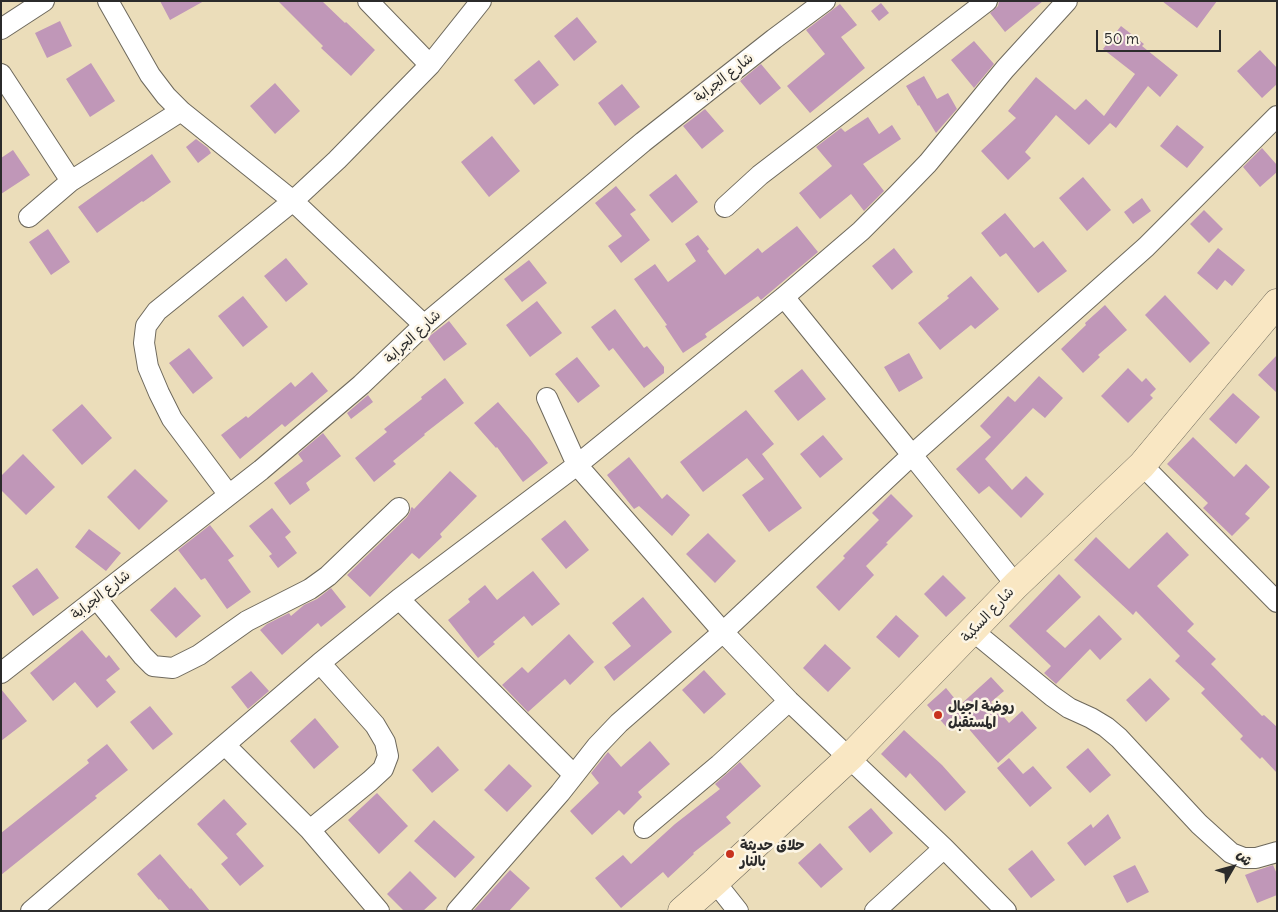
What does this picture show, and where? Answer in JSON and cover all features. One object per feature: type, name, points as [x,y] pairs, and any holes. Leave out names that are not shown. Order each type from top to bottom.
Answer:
[{"type":"main road","name":"شارع السكبة","points":[[682,911],[716,882],[850,757],[1016,585],[1142,466],[1277,304]]},
{"type":"street","points":[[1,29],[44,1]]},
{"type":"street","points":[[108,1],[150,75],[166,96],[181,111],[293,201],[424,325]]},
{"type":"street","points":[[368,1],[430,65]]},
{"type":"street","points":[[229,495],[172,419],[159,393],[148,367],[144,343],[146,326],[157,311],[293,201],[337,160],[430,65],[481,1]]},
{"type":"street","name":"شارع الجرابة","points":[[1,674],[261,470],[361,385],[424,325],[643,142],[825,1]]},
{"type":"street","points":[[725,207],[760,175],[987,1]]},
{"type":"street","points":[[31,911],[320,663],[399,599],[577,465],[784,297],[861,231],[928,163],[1005,68],[1067,1]]},
{"type":"street","points":[[1,74],[71,181]]},
{"type":"street","points":[[29,218],[71,181],[181,111]]},
{"type":"street","points":[[457,911],[597,746],[620,723],[722,632],[912,455],[1146,247],[1277,116]]},
{"type":"street","points":[[784,297],[1016,585]]},
{"type":"street","points":[[547,398],[577,465],[722,632],[789,701],[850,757],[1006,911]]},
{"type":"street","points":[[1142,466],[1277,602]]},
{"type":"street","points":[[97,599],[153,666],[173,668],[200,655],[247,621],[310,589],[328,576],[399,508]]},
{"type":"street","points":[[399,599],[574,775]]},
{"type":"street","points":[[973,631],[1052,696],[1069,708],[1092,718],[1119,738],[1199,824],[1231,853],[1244,858],[1256,858],[1277,852]]},
{"type":"street","points":[[310,830],[383,769],[388,756],[385,742],[375,724],[320,663]]},
{"type":"street","points":[[644,828],[720,765],[789,701]]},
{"type":"street","points":[[225,745],[310,830],[379,911]]},
{"type":"street","points":[[875,911],[944,848]]},
{"type":"street","points":[[716,882],[738,911]]},
{"type":"building","points":[[160,1],[204,1],[170,20]]},
{"type":"building","points":[[278,1],[322,1],[375,50],[351,76],[321,48],[323,46]]},
{"type":"building","points":[[999,1],[1043,1],[1005,32],[990,13],[998,6]]},
{"type":"building","points":[[1162,1],[1217,1],[1197,28]]},
{"type":"building","points":[[881,3],[889,13],[879,21],[871,11]]},
{"type":"building","points":[[840,4],[857,25],[841,37],[865,68],[810,113],[787,86],[825,54],[806,30]]},
{"type":"building","points":[[577,17],[597,42],[574,61],[554,36]]},
{"type":"building","points":[[60,21],[72,46],[47,58],[35,33]]},
{"type":"building","points":[[1121,26],[1178,75],[1160,97],[1148,86],[1116,128],[1110,123],[1089,145],[1056,115],[1025,152],[1031,158],[1008,180],[981,151],[1016,118],[1008,111],[1036,77],[1075,110],[1086,99],[1104,116],[1135,74],[1103,49]]},
{"type":"building","points":[[974,41],[994,64],[974,88],[951,60]]},
{"type":"building","points":[[1260,50],[1277,68],[1277,84],[1262,98],[1237,71]]},
{"type":"building","points":[[539,60],[559,85],[534,105],[514,80]]},
{"type":"building","points":[[91,63],[115,101],[90,117],[66,79]]},
{"type":"building","points":[[761,64],[781,88],[760,105],[740,81]]},
{"type":"building","points":[[924,76],[937,99],[948,93],[957,109],[936,133],[906,86]]},
{"type":"building","points":[[275,83],[300,111],[275,134],[250,106]]},
{"type":"building","points":[[622,84],[640,107],[615,126],[598,103]]},
{"type":"building","points":[[705,109],[724,131],[702,149],[683,126]]},
{"type":"building","points":[[868,117],[879,134],[892,125],[901,139],[863,164],[884,191],[864,211],[851,194],[820,219],[799,193],[832,166],[816,147],[841,128],[845,132]]},
{"type":"building","points":[[1177,125],[1204,147],[1187,168],[1160,146]]},
{"type":"building","points":[[492,136],[520,171],[489,197],[461,162]]},
{"type":"building","points":[[196,139],[208,148],[211,153],[198,163],[186,147]]},
{"type":"building","points":[[1262,148],[1277,165],[1277,172],[1260,187],[1243,167]]},
{"type":"building","points":[[13,150],[30,175],[1,194],[1,158]]},
{"type":"building","points":[[152,154],[171,182],[97,233],[78,207]]},
{"type":"building","points":[[676,174],[698,202],[672,223],[649,195]]},
{"type":"building","points":[[1083,177],[1111,210],[1087,231],[1059,198]]},
{"type":"building","points":[[616,186],[636,210],[630,214],[650,240],[621,263],[608,246],[622,236],[595,203]]},
{"type":"building","points":[[1142,198],[1151,211],[1133,224],[1124,212]]},
{"type":"building","points":[[1204,210],[1223,229],[1209,243],[1190,224]]},
{"type":"building","points":[[1005,213],[1034,248],[1043,241],[1067,271],[1038,293],[1006,253],[1000,257],[981,233]]},
{"type":"building","points":[[797,226],[818,252],[761,300],[758,296],[705,334],[707,337],[683,353],[665,326],[667,325],[634,279],[655,264],[668,282],[696,261],[685,244],[698,235],[725,275],[758,248],[762,253]]},
{"type":"building","points":[[48,229],[70,262],[51,275],[29,242]]},
{"type":"building","points":[[894,248],[913,272],[892,290],[872,266]]},
{"type":"building","points":[[1218,248],[1245,270],[1232,286],[1225,280],[1217,290],[1197,273]]},
{"type":"building","points":[[286,258],[308,284],[286,302],[264,276]]},
{"type":"building","points":[[529,260],[547,283],[522,302],[504,279]]},
{"type":"building","points":[[971,276],[999,309],[975,329],[971,325],[940,350],[918,323],[949,298],[947,296]]},
{"type":"building","points":[[1165,295],[1210,343],[1190,363],[1145,315]]},
{"type":"building","points":[[243,296],[268,327],[243,347],[218,316]]},
{"type":"building","points":[[537,301],[562,333],[530,357],[506,325]]},
{"type":"building","points":[[1105,305],[1127,330],[1098,355],[1100,357],[1083,373],[1061,349]]},
{"type":"building","points":[[615,309],[644,348],[647,346],[664,367],[664,373],[644,388],[613,348],[609,351],[591,327]]},
{"type":"building","points":[[449,321],[467,344],[444,361],[427,338]]},
{"type":"building","points":[[189,348],[213,378],[193,394],[169,363]]},
{"type":"building","points":[[909,353],[923,378],[899,392],[884,367]]},
{"type":"building","points":[[1277,355],[1277,393],[1258,375]]},
{"type":"building","points":[[577,357],[600,386],[578,403],[555,374]]},
{"type":"building","points":[[1128,368],[1142,382],[1146,378],[1156,389],[1150,395],[1153,398],[1128,423],[1101,396]]},
{"type":"building","points":[[802,369],[826,399],[798,421],[774,391]]},
{"type":"building","points":[[312,372],[328,391],[285,427],[282,424],[240,459],[221,435],[246,416],[248,418],[291,382],[295,387]]},
{"type":"building","points":[[1039,376],[1063,398],[1045,418],[1033,408],[985,459],[1012,490],[1026,476],[1044,494],[1021,518],[989,486],[979,494],[956,469],[991,437],[980,426],[1008,396],[1015,402]]},
{"type":"building","points":[[445,378],[464,403],[393,461],[396,464],[374,482],[355,458],[387,432],[384,429]]},
{"type":"building","points":[[1233,393],[1260,417],[1236,444],[1209,419]]},
{"type":"building","points":[[368,395],[373,402],[351,419],[347,413]]},
{"type":"building","points":[[498,402],[548,463],[523,482],[497,447],[474,423]]},
{"type":"building","points":[[82,404],[112,438],[82,465],[52,430]]},
{"type":"building","points":[[746,410],[774,444],[762,454],[802,508],[769,532],[742,495],[764,479],[747,458],[703,492],[680,462]]},
{"type":"building","points":[[323,433],[341,456],[306,483],[310,490],[290,505],[274,483],[303,461],[298,454]]},
{"type":"building","points":[[823,435],[843,459],[820,478],[800,454]]},
{"type":"building","points":[[1193,437],[1234,477],[1246,464],[1270,487],[1245,514],[1250,518],[1232,536],[1203,508],[1208,503],[1167,464]]},
{"type":"building","points":[[23,454],[55,487],[26,515],[1,490],[1,476]]},
{"type":"building","points":[[629,457],[662,499],[667,494],[690,515],[672,536],[639,506],[634,509],[607,475]]},
{"type":"building","points":[[135,469],[168,501],[139,530],[107,497]]},
{"type":"building","points":[[450,471],[477,496],[440,534],[442,537],[419,559],[412,553],[370,597],[347,575],[407,517],[411,508],[414,509]]},
{"type":"building","points":[[891,494],[913,516],[866,566],[874,575],[839,611],[816,587],[845,558],[843,556],[879,520],[872,513]]},
{"type":"building","points":[[272,508],[291,532],[285,537],[297,553],[278,568],[269,556],[272,554],[249,526]]},
{"type":"building","points":[[565,520],[589,550],[566,569],[541,539]]},
{"type":"building","points":[[210,525],[234,556],[228,560],[251,592],[227,609],[205,578],[201,580],[178,550]]},
{"type":"building","points":[[89,529],[121,553],[106,571],[75,547]]},
{"type":"building","points":[[1167,532],[1189,555],[1157,586],[1194,624],[1187,631],[1216,659],[1211,664],[1262,716],[1264,715],[1277,727],[1277,773],[1262,757],[1260,759],[1240,739],[1243,736],[1201,693],[1205,689],[1175,661],[1180,656],[1136,611],[1133,615],[1074,560],[1096,537],[1129,569]]},
{"type":"building","points":[[708,533],[736,561],[715,583],[686,554]]},
{"type":"building","points":[[37,568],[59,598],[33,616],[12,586]]},
{"type":"building","points":[[533,571],[560,604],[532,626],[524,616],[493,642],[495,644],[478,658],[448,620],[470,602],[468,599],[485,585],[497,600]]},
{"type":"building","points":[[1059,574],[1081,597],[1046,631],[1065,648],[1099,615],[1122,639],[1100,660],[1090,649],[1056,684],[1044,673],[1051,666],[1009,626]]},
{"type":"building","points":[[943,575],[966,598],[946,617],[924,594]]},
{"type":"building","points":[[175,587],[201,616],[176,638],[150,610]]},
{"type":"building","points":[[331,588],[346,607],[321,627],[318,623],[282,655],[260,630],[267,624],[289,613],[291,616],[304,605],[317,599]]},
{"type":"building","points":[[643,597],[672,632],[614,681],[604,667],[631,646],[612,623]]},
{"type":"building","points":[[896,615],[919,636],[899,658],[876,637]]},
{"type":"building","points":[[82,630],[106,658],[109,655],[120,669],[106,680],[116,692],[97,708],[75,682],[53,701],[30,673]]},
{"type":"building","points":[[569,634],[594,662],[570,685],[565,679],[528,712],[502,685],[522,667],[528,673]]},
{"type":"building","points":[[825,644],[851,668],[828,692],[803,668]]},
{"type":"building","points":[[704,670],[726,694],[704,714],[682,690]]},
{"type":"building","points":[[251,671],[269,691],[248,709],[231,687]]},
{"type":"building","points":[[991,677],[1004,691],[991,702],[1009,723],[1022,711],[1037,728],[998,763],[962,721],[950,731],[927,705],[946,688],[960,705]]},
{"type":"building","points":[[1150,678],[1170,699],[1146,722],[1126,700]]},
{"type":"building","points":[[1,689],[27,721],[1,741]]},
{"type":"building","points":[[150,706],[173,734],[153,750],[130,722]]},
{"type":"building","points":[[315,718],[339,747],[314,769],[290,741]]},
{"type":"building","points":[[904,730],[942,765],[966,792],[945,811],[910,773],[906,778],[881,754]]},
{"type":"building","points":[[650,741],[670,764],[638,792],[642,797],[624,815],[619,810],[592,835],[570,811],[599,783],[591,773],[608,752],[621,767]]},
{"type":"building","points":[[107,744],[128,770],[95,796],[97,798],[1,875],[1,833],[89,763],[87,760]]},
{"type":"building","points":[[438,746],[459,770],[432,793],[412,770]]},
{"type":"building","points":[[1088,748],[1111,775],[1090,793],[1066,767]]},
{"type":"building","points":[[1009,758],[1023,774],[1033,766],[1052,788],[1030,807],[997,768]]},
{"type":"building","points":[[740,762],[761,786],[726,817],[731,823],[693,853],[668,878],[663,872],[621,908],[595,878],[623,855],[631,864],[675,824],[720,789],[715,784]]},
{"type":"building","points":[[509,764],[532,786],[507,812],[484,790]]},
{"type":"building","points":[[377,793],[408,826],[379,854],[348,820]]},
{"type":"building","points":[[224,799],[247,824],[236,834],[264,866],[240,886],[221,864],[228,858],[197,824]]},
{"type":"building","points":[[871,808],[893,833],[870,853],[848,827]]},
{"type":"building","points":[[1108,814],[1121,838],[1085,866],[1067,843],[1091,824],[1093,828]]},
{"type":"building","points":[[434,820],[475,857],[455,878],[414,841]]},
{"type":"building","points":[[820,843],[843,869],[821,888],[798,863]]},
{"type":"building","points":[[1032,850],[1055,880],[1031,898],[1008,869]]},
{"type":"building","points":[[160,854],[210,911],[170,911],[159,900],[137,874]]},
{"type":"building","points":[[1135,865],[1149,892],[1127,903],[1113,876]]},
{"type":"building","points":[[1273,865],[1277,874],[1277,895],[1257,903],[1245,875]]},
{"type":"building","points":[[510,870],[530,888],[509,911],[473,911]]},
{"type":"building","points":[[410,871],[437,898],[423,911],[404,911],[387,894]]},
{"type":"place","name":"روضة اجيال المستقبل","points":[[938,715]]},
{"type":"place","name":"حلاق حديثة بالنار","points":[[730,854]]}]
